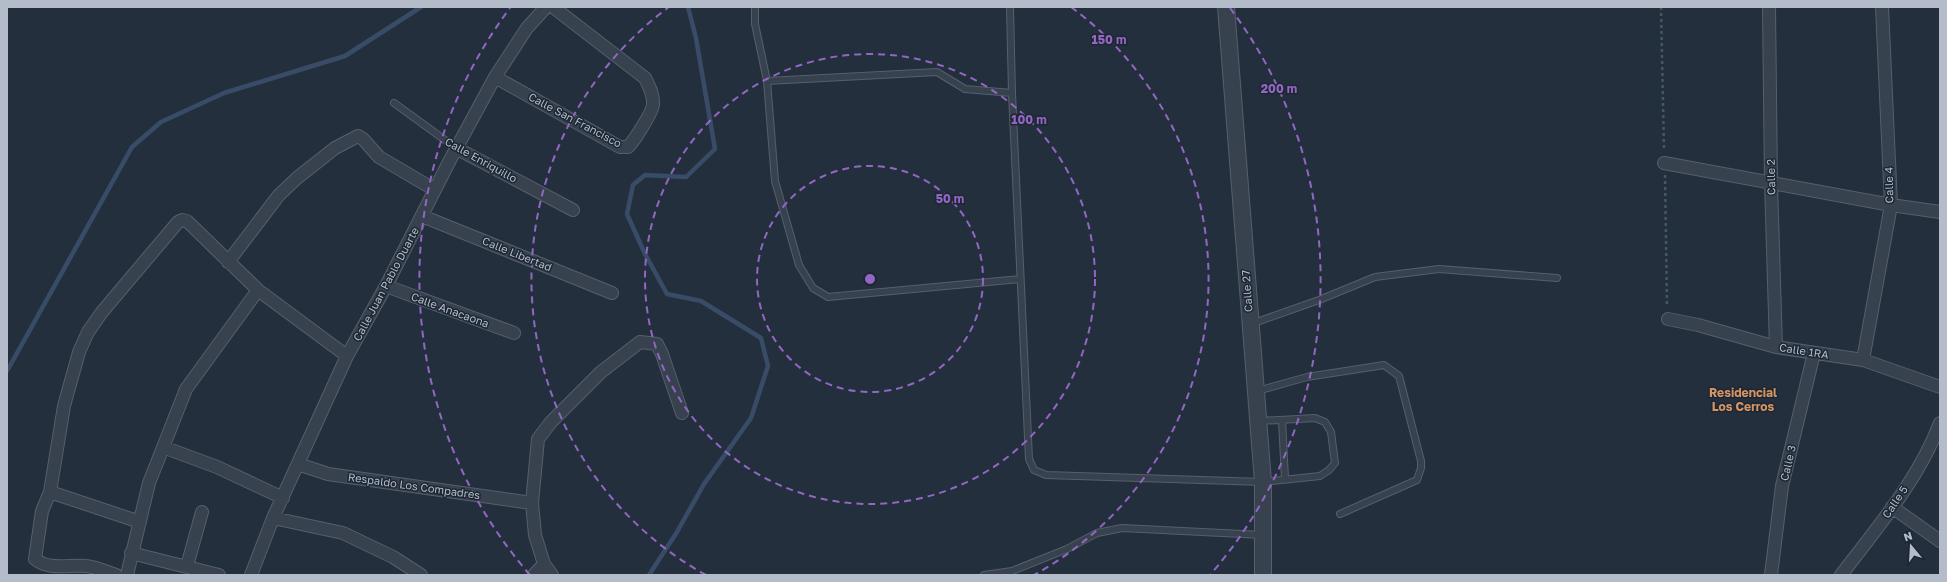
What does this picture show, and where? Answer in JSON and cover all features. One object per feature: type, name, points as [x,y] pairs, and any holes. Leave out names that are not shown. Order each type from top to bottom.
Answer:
[{"type":"street","name":"Calle Juan Pablo Duarte","points":[[251,575],[273,518],[347,356],[386,286],[456,148],[495,77],[526,28],[546,7]]},
{"type":"street","name":"Calle San Francisco","points":[[495,77],[620,146],[628,148],[653,105],[651,90],[645,78],[553,7]]},
{"type":"street","name":"Calle 27","points":[[1226,7],[1262,482],[1262,575]]},
{"type":"street","name":"Calle 2","points":[[1769,7],[1771,183],[1776,347]]},
{"type":"street","name":"Calle 4","points":[[1863,360],[1891,205],[1882,7]]},
{"type":"street","points":[[228,262],[279,195],[297,178],[336,148],[358,136],[363,139],[378,157],[435,190]]},
{"type":"street","name":"Calle Enriquillo","points":[[456,148],[573,210]]},
{"type":"street","points":[[1664,163],[1891,205],[1940,212]]},
{"type":"street","name":"Calle Libertad","points":[[422,216],[612,293]]},
{"type":"street","points":[[116,575],[88,566],[58,566],[40,563],[35,559],[42,511],[50,492],[64,406],[79,352],[88,332],[102,312],[178,222],[182,220],[187,222],[258,290],[347,356]]},
{"type":"street","name":"Calle Anacaona","points":[[386,286],[514,333]]},
{"type":"street","points":[[127,575],[149,483],[186,389],[258,290]]},
{"type":"street","name":"Calle 1RA","points":[[1668,319],[1698,325],[1776,347],[1863,360],[1940,387]]},
{"type":"street","points":[[552,575],[544,564],[535,535],[532,504],[538,439],[551,422],[602,372],[640,342],[657,344],[662,354],[682,413]]},
{"type":"street","name":"Calle 3","points":[[1771,575],[1782,486],[1814,353]]},
{"type":"street","name":"Calle 5","points":[[1841,575],[1892,507],[1933,442],[1940,423]]},
{"type":"street","points":[[163,447],[217,467],[283,498]]},
{"type":"street","name":"Respaldo Los Compadres","points":[[298,464],[328,474],[532,504]]},
{"type":"street","points":[[50,492],[140,522]]},
{"type":"street","points":[[1892,507],[1940,541]]},
{"type":"street","points":[[187,566],[202,512]]},
{"type":"street","points":[[273,518],[343,533],[393,557],[421,575]]},
{"type":"street","points":[[132,553],[219,575]]},
{"type":"street","points":[[534,575],[544,564]]},
{"type":"lane","points":[[755,7],[755,24],[767,81],[775,181],[799,265],[813,288],[828,297],[1020,278]]},
{"type":"lane","points":[[1010,7],[1012,93],[1029,459],[1034,470],[1046,476],[1262,482],[1320,476],[1329,470],[1335,463],[1331,432],[1325,422],[1315,418],[1258,421]]},
{"type":"lane","points":[[767,81],[937,72],[966,89],[1012,93]]},
{"type":"lane","name":"Calle Enriquillo","points":[[394,103],[456,148]]},
{"type":"lane","points":[[1250,324],[1319,300],[1375,277],[1439,269],[1557,278]]},
{"type":"lane","points":[[1255,392],[1307,377],[1384,365],[1399,376],[1421,461],[1421,468],[1417,480],[1340,514]]},
{"type":"lane","points":[[1282,420],[1285,479]]},
{"type":"lane","points":[[984,575],[1012,571],[1067,549],[1098,533],[1122,528],[1262,535]]},
{"type":"waterway","points":[[7,371],[132,147],[161,122],[224,93],[345,56],[421,7]]},
{"type":"waterway","points":[[649,575],[677,532],[704,484],[751,418],[768,366],[761,338],[701,301],[667,294],[645,254],[627,214],[633,185],[645,175],[686,177],[715,149],[696,38],[688,7]]},
{"type":"district","name":"Residencial Los Cerros","points":[[1743,400]]}]
